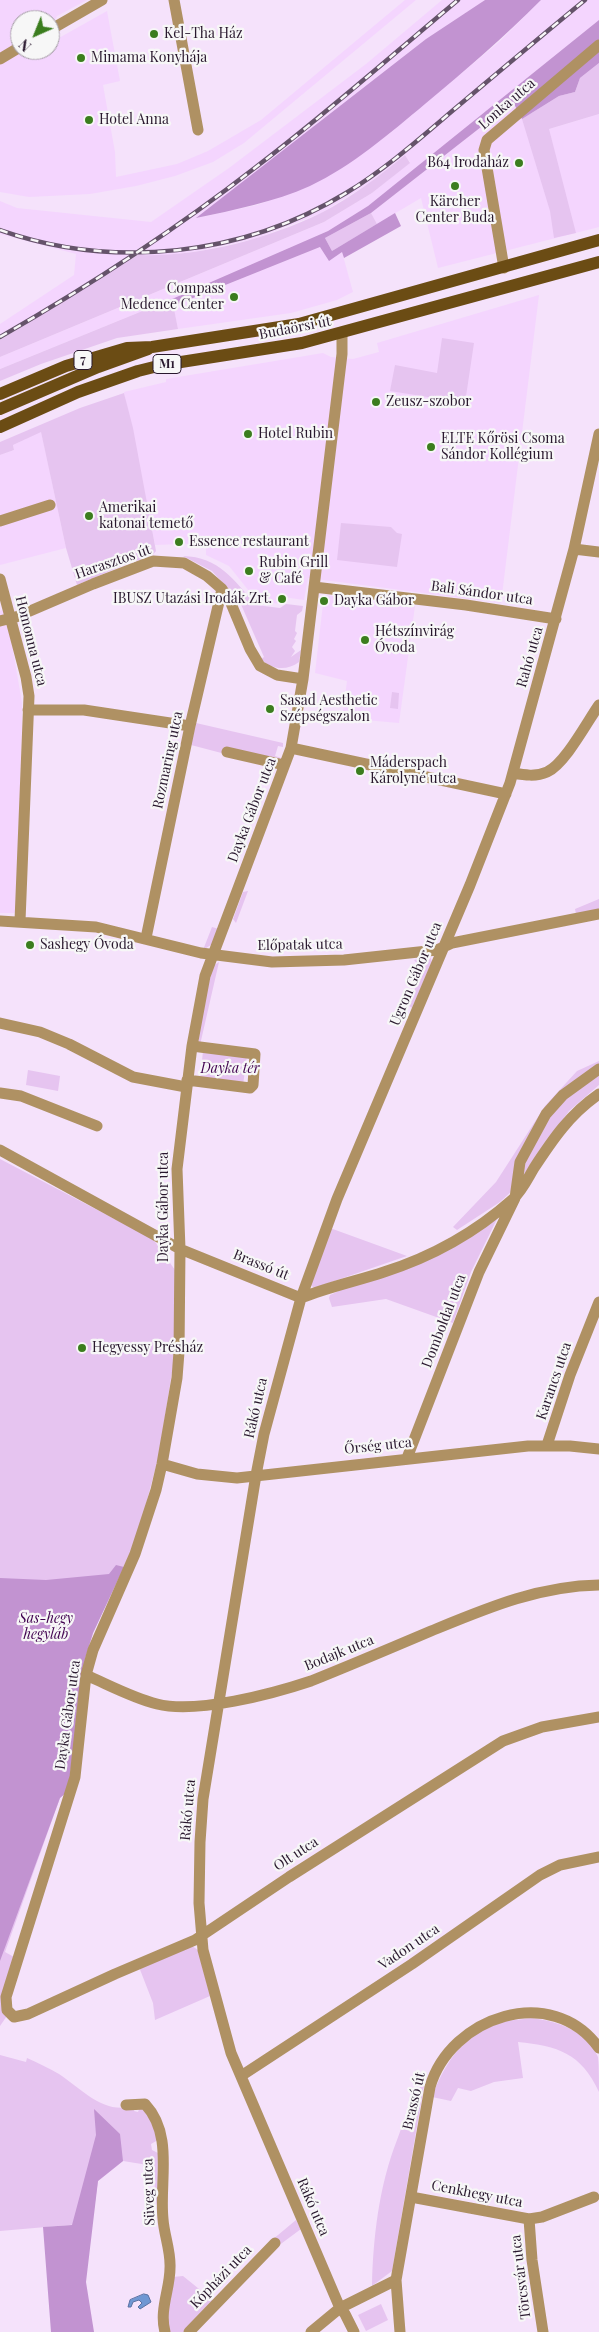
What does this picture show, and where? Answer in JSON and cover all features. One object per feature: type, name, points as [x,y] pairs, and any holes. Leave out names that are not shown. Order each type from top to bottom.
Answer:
[{"type":"main road","name":"Budaörsi út","points":[[0,394],[92,357],[127,348],[152,347],[299,324],[599,240]]},
{"type":"main road","name":"Budaörsi út","points":[[0,427],[78,392],[138,371],[162,365],[296,345],[342,334],[599,262]]},
{"type":"main road","name":"Budaörsi út","points":[[0,409],[69,379],[152,347]]},
{"type":"street","points":[[60,24],[102,0]]},
{"type":"street","points":[[174,0],[198,130]]},
{"type":"street","name":"Lonka utca","points":[[504,268],[484,150],[487,140],[599,45]]},
{"type":"street","name":"Dayka Gábor utca","points":[[9,2014],[5,2004],[6,1997],[75,1777],[86,1675],[93,1650],[142,1537],[162,1464],[177,1378],[180,1249],[177,1169],[192,1046],[202,988],[291,748],[303,679],[342,354],[342,334]]},
{"type":"street","name":"Rahó utca","points":[[513,773],[574,549],[599,434]]},
{"type":"street","points":[[0,521],[50,505]]},
{"type":"street","points":[[574,549],[599,552]]},
{"type":"street","name":"Harasztos út","points":[[5,620],[153,561],[184,563],[207,576],[222,589],[230,601],[250,649],[260,666],[277,675],[303,679]]},
{"type":"street","name":"Homonna utca","points":[[0,579],[5,620],[26,677],[28,710],[20,921]]},
{"type":"street","name":"Bali Sándor utca","points":[[314,587],[466,605],[556,619]]},
{"type":"street","name":"Rozmaring utca","points":[[146,938],[190,726],[222,589]]},
{"type":"street","points":[[513,773],[527,776],[540,775],[553,769],[599,705]]},
{"type":"street","points":[[28,710],[84,710],[190,726]]},
{"type":"street","points":[[291,748],[506,794]]},
{"type":"street","points":[[227,752],[284,765]]},
{"type":"street","name":"Ugron Gábor utca","points":[[301,1298],[336,1199],[443,947],[513,773]]},
{"type":"street","name":"Előpatak utca","points":[[0,921],[96,927],[213,955],[272,962],[310,962],[437,950],[452,943],[599,914]]},
{"type":"street","points":[[0,1022],[40,1032],[69,1044],[133,1077],[250,1088],[252,1086],[255,1054],[192,1046]]},
{"type":"street","points":[[515,1198],[520,1162],[546,1114],[563,1095],[599,1069]]},
{"type":"street","points":[[0,1093],[21,1096],[97,1126]]},
{"type":"street","points":[[301,1298],[328,1287],[384,1272],[434,1252],[485,1221],[515,1198],[564,1124],[584,1104],[599,1094]]},
{"type":"street","name":"Brassó út","points":[[0,1150],[180,1249],[301,1298]]},
{"type":"street","name":"Domboldal utca","points":[[407,1458],[479,1272],[515,1198]]},
{"type":"street","name":"Rákó utca","points":[[301,1298],[276,1386],[256,1475],[202,1799],[199,1904],[202,1950],[223,2028],[241,2076],[340,2308]]},
{"type":"street","name":"Karancs utca","points":[[547,1445],[594,1328],[599,1302]]},
{"type":"street","name":"Őrség utca","points":[[162,1464],[197,1474],[237,1478],[407,1458],[547,1445],[599,1450]]},
{"type":"street","name":"Bodajk utca","points":[[86,1675],[156,1704],[189,1706],[218,1702],[286,1689],[311,1681],[483,1610],[521,1597],[562,1586],[599,1585]]},
{"type":"street","name":"Olt utca","points":[[9,2014],[20,2017],[28,2014],[195,1940],[411,1798],[503,1741],[542,1727],[599,1718]]},
{"type":"street","name":"Vadon utca","points":[[241,2076],[412,1964],[540,1875],[560,1865],[599,1857]]},
{"type":"street","name":"Brassó út","points":[[400,2332],[396,2280],[432,2077],[446,2056],[466,2034],[479,2026],[500,2017],[523,2013],[552,2016],[576,2026],[599,2047]]},
{"type":"street","name":"Süveg utca","points":[[126,2104],[145,2104],[154,2114],[164,2155],[162,2218],[170,2267],[163,2317],[165,2332]]},
{"type":"street","name":"Cenkhegy utca","points":[[411,2196],[530,2219],[542,2217],[594,2197]]},
{"type":"street","name":"Törcsvár utca","points":[[530,2219],[532,2260],[543,2332]]},
{"type":"street","name":"Kópházi utca","points":[[189,2332],[275,2243]]},
{"type":"street","points":[[311,2332],[340,2308],[396,2280]]},
{"type":"street","points":[[340,2308],[354,2332]]},
{"type":"shaded area","points":[[0,0],[87,0],[60,14],[60,10],[10,10],[10,60],[60,60],[60,37],[107,11],[120,81],[103,85],[115,152],[116,177],[177,164],[208,151],[261,120],[405,0],[416,0],[244,143],[213,162],[175,176],[136,186],[90,194],[29,197],[0,192]]},
{"type":"shaded area","points":[[442,0],[485,0],[426,39],[197,218],[257,205],[310,186],[355,158],[390,133],[500,41],[541,0],[599,0],[599,20],[368,206],[328,231],[172,299],[0,369],[0,357],[324,222],[372,193],[410,162],[405,155],[368,184],[321,213],[254,239],[198,251],[163,256],[137,255],[0,340],[0,324],[74,275],[76,254],[0,234],[0,201],[17,208],[151,222],[229,168],[366,64]]},
{"type":"shaded area","points":[[513,102],[549,129],[599,114],[599,227],[438,268],[421,198],[377,224],[371,213]]},
{"type":"shaded area","points":[[320,247],[342,252],[353,292],[337,300],[291,313],[178,329],[173,306]]},
{"type":"shaded area","points":[[539,295],[501,603],[308,578],[304,600],[283,597],[282,604],[257,601],[229,566],[206,555],[206,543],[155,545],[124,392],[166,382],[166,379],[323,353],[331,357],[353,359],[379,352],[377,343]]},
{"type":"shaded area","points":[[41,431],[66,548],[0,565],[0,455],[14,450],[13,445]]},
{"type":"shaded area","name":"Hétszínvirág Óvoda","points":[[324,595],[415,606],[399,723],[342,718],[347,681],[315,673]]},
{"type":"shaded area","points":[[6,609],[22,703],[16,911],[14,913],[0,913],[0,611]]},
{"type":"green space","points":[[485,0],[541,0],[440,92],[384,138],[341,169],[310,186],[282,197],[196,218],[426,39]]},
{"type":"green space","points":[[599,20],[599,63],[580,78],[575,92],[559,96],[522,119],[513,102],[371,213],[325,238],[332,251],[395,213],[401,226],[344,258],[342,252],[329,261],[320,247],[173,306],[172,299],[328,231],[368,206]]},
{"type":"green space","points":[[599,63],[599,114],[549,129],[576,233],[554,238],[550,211],[522,119],[559,96],[575,92],[580,78]]},
{"type":"green space","points":[[405,155],[410,163],[372,193],[324,222],[0,357],[0,340],[137,255],[160,255],[208,250],[255,239],[300,223],[354,194]]},
{"type":"green space","points":[[371,213],[377,224],[332,251],[325,238]]},
{"type":"green space","points":[[172,299],[178,329],[117,338],[41,364],[0,381],[0,369]]},
{"type":"green space","points":[[442,338],[474,343],[465,403],[390,391],[395,365],[437,373]]},
{"type":"green space","points":[[124,393],[133,428],[156,551],[151,557],[131,562],[77,585],[66,548],[41,432],[13,445],[14,450],[0,455],[0,442],[80,408]]},
{"type":"green space","points":[[341,523],[391,527],[397,533],[402,534],[397,567],[337,560]]},
{"type":"green space","points":[[183,556],[196,557],[216,565],[233,579],[256,605],[280,608],[286,604],[303,606],[302,611],[297,615],[295,631],[297,633],[294,639],[296,641],[292,647],[295,651],[291,657],[301,650],[299,662],[285,668],[265,663],[261,659],[264,657],[236,593],[229,590],[212,571]]},
{"type":"green space","points":[[392,692],[399,693],[398,709],[390,708]]},
{"type":"green space","points":[[196,723],[283,743],[283,747],[278,746],[275,756],[281,758],[280,760],[229,755],[191,745]]},
{"type":"green space","points":[[248,891],[236,923],[233,919],[243,892]]},
{"type":"green space","points":[[599,899],[599,910],[576,914],[575,909]]},
{"type":"green space","points":[[212,927],[219,929],[214,943],[203,950]]},
{"type":"green space","points":[[430,956],[432,962],[412,1008],[408,1005],[423,970],[414,960]]},
{"type":"green space","points":[[219,962],[200,1045],[198,1043],[202,1010],[213,966]]},
{"type":"green space","name":"Dayka tér","points":[[203,1051],[247,1056],[243,1085],[200,1080]]},
{"type":"green space","points":[[599,1061],[599,1085],[569,1111],[515,1188],[500,1202],[457,1230],[453,1227],[496,1182],[545,1106],[577,1071]]},
{"type":"green space","points":[[28,1070],[60,1076],[58,1091],[26,1085]]},
{"type":"green space","points":[[0,1159],[153,1239],[175,1270],[175,1353],[159,1455],[137,1538],[93,1633],[85,1659],[68,1791],[60,1798],[5,1952],[14,1957],[9,2013],[0,2026]]},
{"type":"green space","points":[[497,1219],[471,1272],[453,1323],[386,1299],[332,1307],[330,1295]]},
{"type":"green space","points":[[330,1228],[407,1256],[314,1288],[309,1283]]},
{"type":"green space","name":"Sas-hegy hegyláb","points":[[116,1565],[124,1567],[93,1633],[85,1659],[68,1791],[60,1798],[0,1961],[0,1578],[46,1580],[109,1574]]},
{"type":"green space","points":[[192,1946],[198,1950],[210,1996],[155,2020],[153,2003],[139,1967]]},
{"type":"green space","points":[[531,2018],[561,2025],[587,2040],[598,2057],[599,2092],[584,2068],[567,2054],[545,2046],[518,2042],[523,2078],[494,2082],[471,2091],[458,2088],[451,2101],[432,2097],[448,2064],[472,2037],[493,2024]]},
{"type":"green space","points":[[0,2055],[26,2062],[27,2058],[59,2074],[103,2104],[123,2108],[134,2106],[134,2111],[138,2112],[140,2107],[152,2115],[158,2140],[151,2144],[152,2150],[158,2153],[157,2205],[154,2166],[123,2161],[98,2181],[92,2223],[0,2231]]},
{"type":"green space","points":[[426,2074],[392,2271],[372,2286],[374,2249],[381,2194],[400,2131]]},
{"type":"green space","points":[[94,2109],[120,2134],[123,2161],[98,2181],[86,2282],[94,2332],[51,2332],[43,2227],[72,2225],[96,2135]]},
{"type":"green space","points":[[296,2220],[301,2229],[278,2246],[272,2240]]},
{"type":"green space","points":[[183,2276],[214,2301],[185,2332],[169,2332],[166,2314],[173,2277]]},
{"type":"green space","points":[[381,2304],[388,2320],[366,2331],[358,2315]]},
{"type":"water","points":[[144,2294],[148,2295],[151,2302],[140,2309],[138,2307],[142,2303],[139,2300],[133,2302],[131,2307],[128,2307],[130,2300]]},
{"type":"railway","points":[[0,337],[66,298],[194,213],[282,147],[458,0]]},
{"type":"railway","points":[[0,230],[43,242],[88,250],[132,252],[177,250],[221,243],[265,231],[306,214],[346,193],[374,175],[585,0]]},
{"type":"place","name":"Kel-Tha Ház","points":[[154,34]]},
{"type":"place","name":"Mimama Konyhája","points":[[81,58]]},
{"type":"place","name":"Hotel Anna","points":[[89,120]]},
{"type":"place","name":"B64 Irodaház","points":[[519,163]]},
{"type":"place","name":"Kärcher Center Buda","points":[[455,186]]},
{"type":"place","name":"Compass Medence Center","points":[[234,297]]},
{"type":"place","name":"Zeusz-szobor","points":[[376,402]]},
{"type":"place","name":"Hotel Rubin","points":[[248,434]]},
{"type":"place","name":"ELTE Kőrösi Csoma Sándor Kollégium","points":[[431,447]]},
{"type":"place","name":"Amerikai katonai temető","points":[[89,516]]},
{"type":"place","name":"Essence restaurant","points":[[179,542]]},
{"type":"place","name":"Rubin Grill & Café","points":[[249,571]]},
{"type":"place","name":"IBUSZ Utazási Irodák Zrt.","points":[[282,599]]},
{"type":"place","name":"Dayka Gábor","points":[[324,601]]},
{"type":"place","name":"Hétszínvirág Óvoda","points":[[365,640]]},
{"type":"place","name":"Sasad Aesthetic Szépségszalon","points":[[270,709]]},
{"type":"place","name":"Máderspach Károlyné utca","points":[[360,771]]},
{"type":"place","name":"Sashegy Óvoda","points":[[30,945]]},
{"type":"place","name":"Hegyessy Présház","points":[[82,1348]]}]
